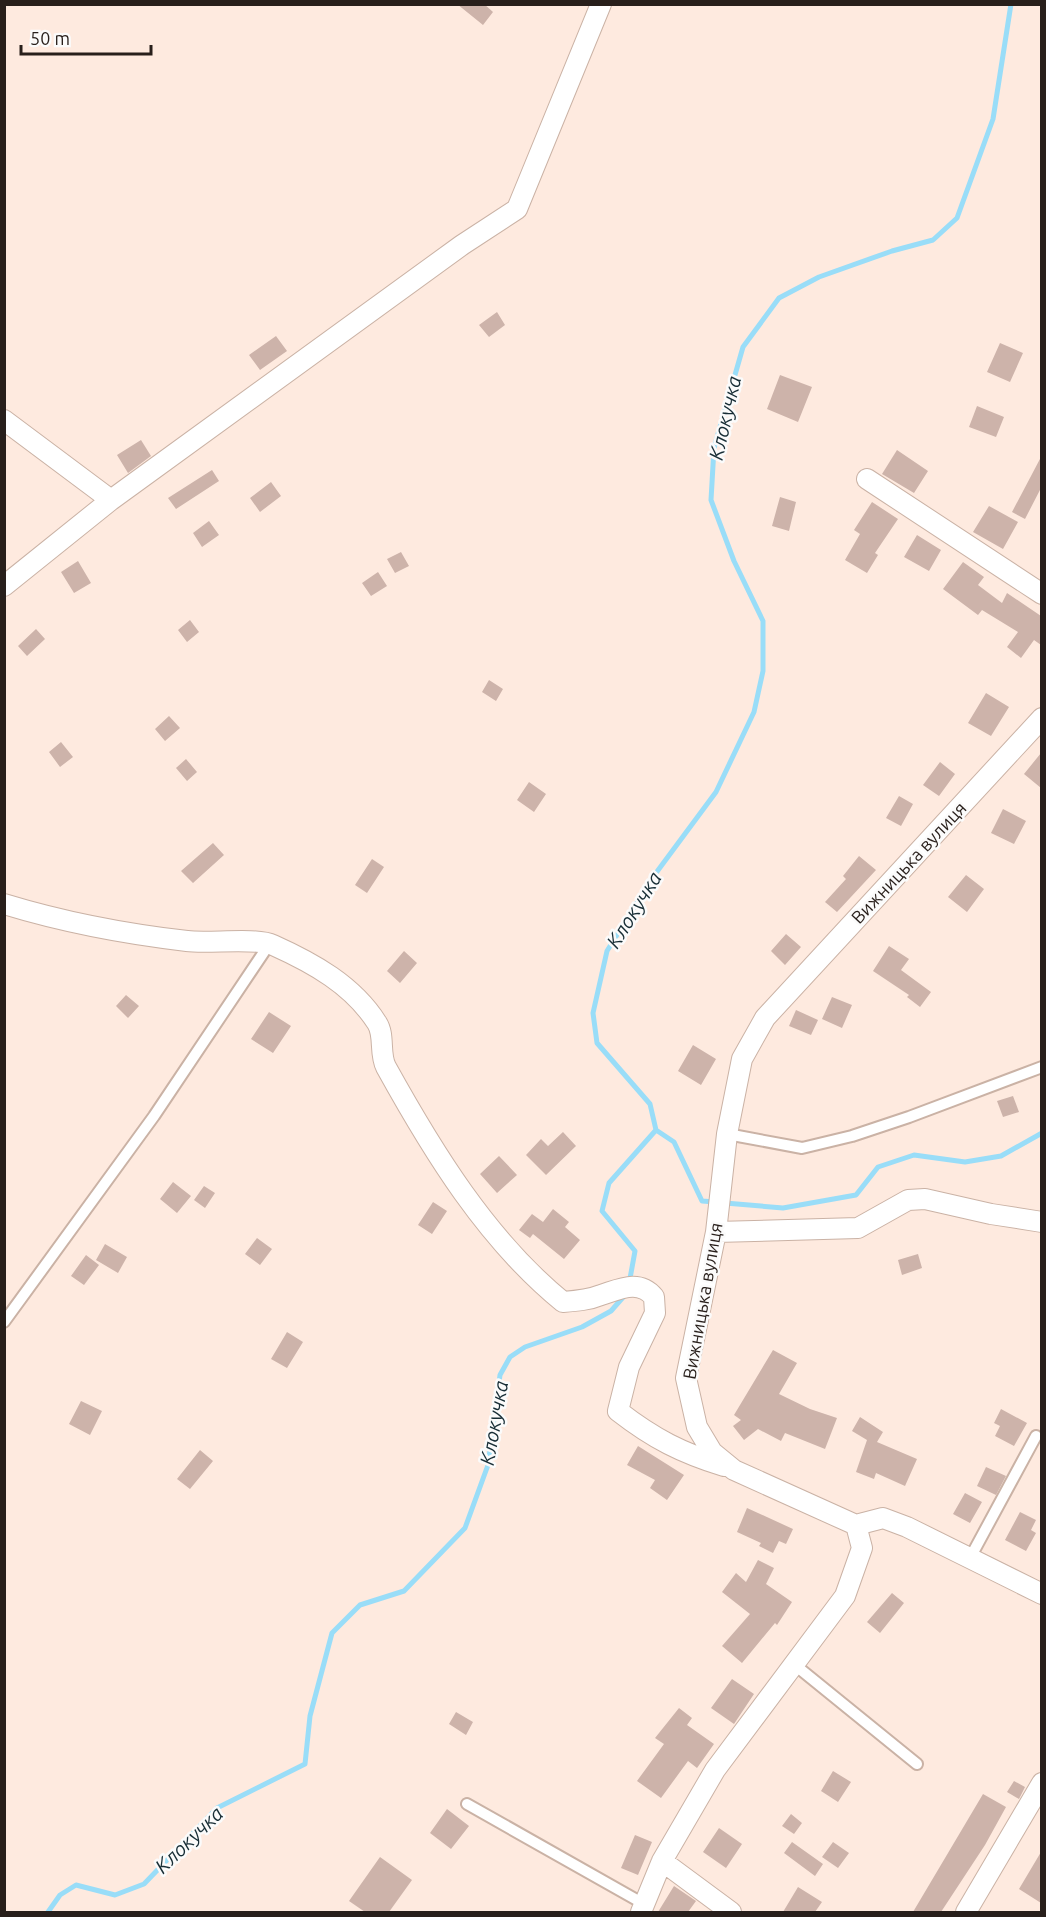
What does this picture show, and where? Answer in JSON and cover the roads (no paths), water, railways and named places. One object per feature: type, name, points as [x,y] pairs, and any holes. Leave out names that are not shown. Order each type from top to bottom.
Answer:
[{"type":"street","points":[[4,586],[111,500],[453,252],[517,209],[601,4]]},
{"type":"street","points":[[4,420],[111,500]]},
{"type":"street","points":[[867,479],[1041,594]]},
{"type":"street","name":"Вижницька вулиця","points":[[856,1525],[735,1470],[712,1452],[696,1426],[686,1378],[717,1226],[727,1134],[742,1059],[765,1018],[1041,718]]},
{"type":"street","points":[[4,904],[45,916],[188,941],[270,943],[341,982],[378,1024],[384,1064],[447,1169],[481,1216],[547,1289],[563,1302],[602,1295],[620,1287],[642,1288],[654,1297],[655,1313],[629,1367],[618,1411],[640,1428],[683,1453],[735,1470]]},
{"type":"street","points":[[717,1226],[858,1228],[908,1200],[925,1198],[991,1214],[1041,1222]]},
{"type":"street","points":[[643,1908],[662,1862],[715,1770],[845,1596],[862,1548],[856,1525],[883,1518],[907,1527],[1041,1594]]},
{"type":"street","points":[[966,1912],[1041,1783]]},
{"type":"street","points":[[662,1862],[731,1912]]},
{"type":"lane","points":[[4,1322],[154,1116],[270,943]]},
{"type":"lane","points":[[727,1134],[762,1143],[802,1148],[852,1136],[909,1117],[1041,1067]]},
{"type":"lane","points":[[970,1558],[1036,1436]]},
{"type":"lane","points":[[795,1665],[917,1764]]},
{"type":"lane","points":[[467,1804],[643,1908]]},
{"type":"waterway","name":"Клокучка","points":[[629,1284],[635,1251],[602,1211],[609,1183],[656,1130],[650,1104],[597,1043],[593,1013],[607,951],[653,877],[716,792],[754,712],[763,671],[763,621],[734,561],[711,500],[714,448],[743,347],[779,298],[819,277],[892,251],[933,240],[957,218],[993,119],[1011,4]]},
{"type":"waterway","points":[[656,1130],[674,1142],[702,1201],[715,1202]]},
{"type":"waterway","points":[[725,1203],[783,1208],[856,1195],[878,1167],[914,1155],[965,1162],[1001,1156],[1042,1133]]},
{"type":"waterway","name":"Клокучка","points":[[48,1912],[60,1895],[76,1885],[115,1895],[144,1884],[217,1808],[305,1764],[310,1716],[332,1633],[360,1605],[404,1591],[465,1528],[488,1465],[500,1375],[510,1357],[525,1347],[582,1327],[611,1311],[625,1295]]}]
